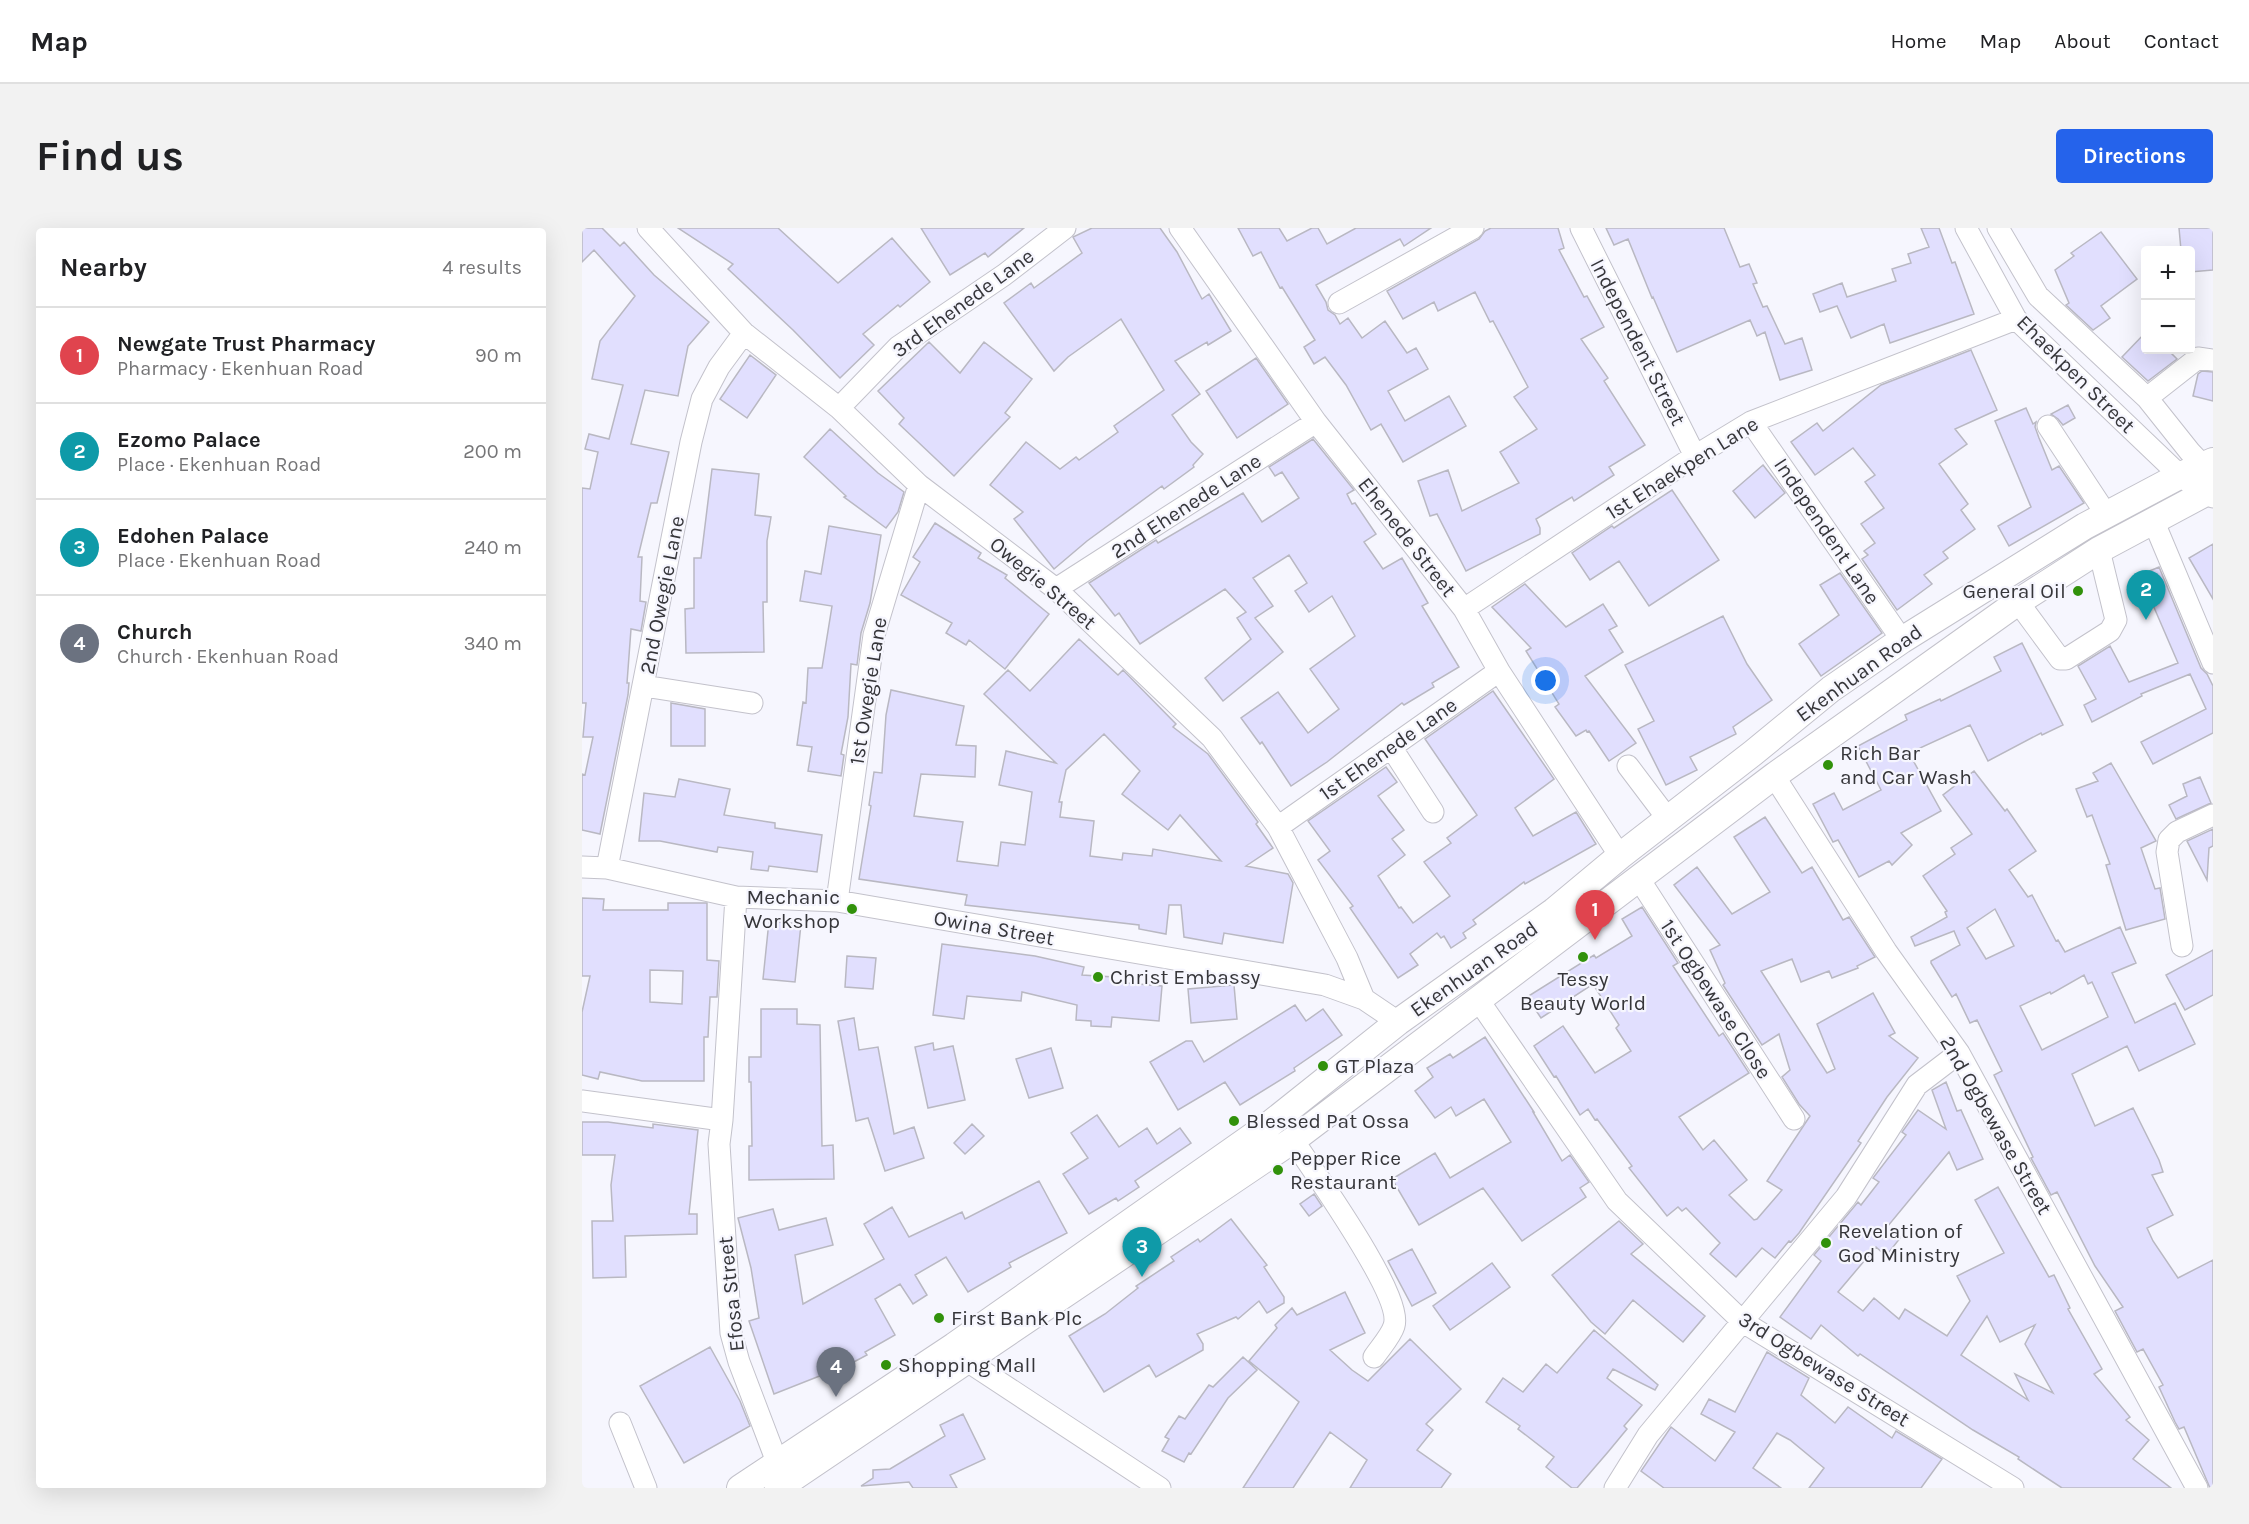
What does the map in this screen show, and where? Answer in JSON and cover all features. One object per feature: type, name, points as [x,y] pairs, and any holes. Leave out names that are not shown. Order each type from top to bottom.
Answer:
[{"type":"main road","name":"Ekenhuan Road","points":[[778,1488],[1270,1124],[1398,1022],[1554,911],[1831,689],[1902,640],[2075,531],[2106,514],[2206,480]]},
{"type":"main road","name":"Ekenhuan Road","points":[[740,1488],[777,1462],[958,1356],[1293,1140],[1774,776],[2018,602],[2099,550],[2153,520],[2206,480]]},
{"type":"street","name":"Owegie Street","points":[[648,228],[744,333],[838,408],[918,485],[1056,589],[1212,738],[1278,827],[1347,958],[1364,999]]},
{"type":"street","name":"3rd Ehenede Lane","points":[[838,408],[898,347],[1004,275],[1065,228]]},
{"type":"street","name":"Ehenede Street","points":[[1180,228],[1316,422],[1464,609],[1499,671],[1620,856]]},
{"type":"street","points":[[1339,303],[1473,228]]},
{"type":"street","name":"Independent Street","points":[[1581,228],[1695,456]]},
{"type":"street","name":"Ehaekpen Street","points":[[1966,228],[2016,319],[2206,480]]},
{"type":"street","name":"Ehaekpen Street","points":[[1998,228],[2038,296],[2147,398],[2190,453],[2206,480]]},
{"type":"street","name":"1st Ehaekpen Lane","points":[[1464,609],[1695,456],[1751,422],[2016,319]]},
{"type":"street","name":"2nd Owegie Lane","points":[[607,868],[691,442],[702,399],[719,367],[744,333]]},
{"type":"street","points":[[2147,398],[2198,358],[2213,360]]},
{"type":"street","name":"2nd Ehenede Lane","points":[[1056,589],[1316,422]]},
{"type":"street","name":"Independent Lane","points":[[1751,422],[1902,640]]},
{"type":"street","points":[[2048,426],[2106,514]]},
{"type":"street","name":"1st Owegie Lane","points":[[837,901],[874,634],[918,485]]},
{"type":"street","points":[[2153,520],[2213,663]]},
{"type":"street","points":[[2018,602],[2060,659],[2066,659],[2110,631],[2116,620],[2099,550]]},
{"type":"street","name":"1st Ehenede Lane","points":[[1278,827],[1499,671]]},
{"type":"street","points":[[644,686],[752,703]]},
{"type":"street","points":[[1391,747],[1433,812]]},
{"type":"street","points":[[1628,766],[1668,819]]},
{"type":"street","name":"2nd Ogbewase Street","points":[[1774,776],[1886,951],[1959,1053],[2197,1488]]},
{"type":"street","points":[[2182,946],[2167,852],[2169,840],[2177,832],[2213,815]]},
{"type":"street","name":"Owina Street","points":[[582,867],[607,868],[736,897],[837,901],[1325,985],[1364,999],[1398,1022]]},
{"type":"street","name":"1st Ogbewase Close","points":[[1639,879],[1794,1119]]},
{"type":"street","name":"Efosa Street","points":[[736,897],[719,1144],[731,1333],[739,1362],[777,1462]]},
{"type":"street","name":"3rd Ogbewase Street","points":[[1479,1001],[1617,1201],[1743,1322],[2013,1488]]},
{"type":"street","points":[[1615,1488],[1648,1435],[1846,1197],[1917,1085],[1959,1053]]},
{"type":"street","points":[[582,1101],[722,1120]]},
{"type":"street","points":[[1293,1140],[1370,1258],[1392,1302],[1395,1315],[1394,1326],[1374,1357]]},
{"type":"street","points":[[958,1356],[1160,1488]]},
{"type":"street","points":[[620,1423],[646,1488]]},
{"type":"building","points":[[582,228],[602,228],[620,246],[624,242],[654,275],[709,322],[688,346],[678,396],[645,390],[631,444],[669,452],[657,503],[651,503],[638,557],[642,557],[640,601],[646,602],[641,631],[631,629],[628,695],[600,834],[582,830],[582,774],[585,775],[593,737],[583,737],[586,703],[582,703],[582,488],[590,489],[598,452],[585,449],[589,434],[609,439],[623,385],[592,379],[600,341],[635,296],[594,250],[582,262]]},
{"type":"building","points":[[678,228],[778,228],[838,283],[892,238],[930,282],[863,334],[874,345],[840,378],[728,269],[733,264]]},
{"type":"building","points":[[921,228],[1024,228],[988,257],[985,253],[950,275]]},
{"type":"building","points":[[1092,228],[1160,228],[1177,252],[1202,299],[1209,294],[1231,331],[1175,361],[1200,394],[1172,415],[1191,442],[1203,454],[1193,465],[1194,467],[1164,489],[1162,486],[1087,541],[1054,569],[1014,519],[1023,512],[990,485],[1026,442],[1060,469],[1076,457],[1079,460],[1118,432],[1114,426],[1164,390],[1121,319],[1068,357],[1054,371],[1004,303],[1031,283],[1034,288],[1082,253],[1073,237]]},
{"type":"building","points":[[1238,228],[1279,228],[1287,241],[1312,228],[1318,228],[1327,244],[1356,228],[1431,228],[1404,246],[1400,239],[1316,285],[1328,310],[1335,315],[1340,324],[1348,318],[1362,338],[1385,321],[1407,353],[1416,348],[1428,369],[1388,391],[1405,421],[1449,396],[1466,426],[1403,462],[1381,424],[1371,430],[1346,385],[1325,357],[1314,364],[1304,347],[1315,340],[1282,287],[1280,288],[1261,252],[1253,256]]},
{"type":"building","points":[[1491,228],[1558,228],[1564,248],[1559,250],[1584,297],[1587,296],[1604,327],[1581,339],[1608,378],[1604,381],[1645,445],[1609,467],[1614,475],[1574,501],[1572,497],[1536,519],[1540,534],[1466,571],[1437,514],[1430,516],[1418,481],[1448,470],[1462,511],[1519,483],[1500,452],[1537,429],[1514,397],[1528,387],[1475,292],[1438,311],[1434,302],[1403,319],[1387,291],[1479,239],[1485,231]]},
{"type":"building","points":[[1606,228],[1724,228],[1740,267],[1749,264],[1757,283],[1753,284],[1763,307],[1767,306],[1785,344],[1802,338],[1812,370],[1780,380],[1765,332],[1757,336],[1750,320],[1677,352],[1628,239],[1614,245]]},
{"type":"building","points":[[1921,228],[1939,228],[1952,263],[1955,262],[1974,314],[1890,343],[1884,324],[1851,338],[1837,306],[1820,312],[1813,294],[1842,283],[1847,297],[1896,281],[1892,269],[1911,263],[1908,254],[1929,247]]},
{"type":"building","points":[[2179,228],[2213,228],[2213,270],[2195,272],[2195,246],[2181,246]]},
{"type":"building","points":[[2101,232],[2137,279],[2101,306],[2110,318],[2093,330],[2066,305],[2069,303],[2055,270],[2074,256],[2071,253]]},
{"type":"building","points":[[2141,337],[2141,354],[2172,354],[2177,359],[2148,381],[2122,357]]},
{"type":"building","points":[[929,342],[960,373],[984,342],[1032,379],[1005,413],[1010,417],[954,476],[899,424],[904,418],[878,391]]},
{"type":"building","points":[[1971,350],[1997,410],[1955,429],[1967,444],[1939,464],[1968,504],[1961,510],[1975,529],[1943,552],[1948,558],[1924,575],[1932,584],[1897,610],[1862,559],[1868,555],[1864,551],[1875,543],[1861,524],[1884,508],[1865,482],[1875,475],[1853,448],[1815,475],[1791,442],[1817,423],[1823,431],[1881,385]]},
{"type":"building","points":[[750,355],[776,375],[747,418],[720,399]]},
{"type":"building","points":[[1256,358],[1288,404],[1237,438],[1206,391]]},
{"type":"building","points":[[2202,371],[2213,372],[2213,401],[2193,396],[2198,374]]},
{"type":"building","points":[[2068,405],[2075,418],[2063,425],[2051,414]]},
{"type":"building","points":[[2026,408],[2033,424],[2036,422],[2035,427],[2052,470],[2059,466],[2084,503],[2009,546],[1998,526],[2031,507],[1995,421]]},
{"type":"building","points":[[830,429],[878,473],[904,492],[898,512],[886,528],[844,497],[846,496],[804,457]]},
{"type":"building","points":[[1313,439],[1354,490],[1347,494],[1352,504],[1355,503],[1376,534],[1364,542],[1383,569],[1402,558],[1428,603],[1422,606],[1459,667],[1432,683],[1434,687],[1404,705],[1402,703],[1327,762],[1291,786],[1262,742],[1260,744],[1241,718],[1278,692],[1308,733],[1339,709],[1310,669],[1355,636],[1332,596],[1309,612],[1295,591],[1307,583],[1289,555],[1253,578],[1273,606],[1255,618],[1283,652],[1223,701],[1205,678],[1251,639],[1237,618],[1246,612],[1225,589],[1140,644],[1119,613],[1115,616],[1089,583],[1156,540],[1158,543],[1243,493],[1262,522],[1299,498],[1282,472],[1275,476],[1269,467]]},
{"type":"building","points":[[1763,465],[1785,493],[1755,518],[1733,491]]},
{"type":"building","points":[[712,469],[759,474],[755,515],[771,517],[767,541],[767,602],[763,602],[764,652],[686,653],[685,609],[694,608],[694,558],[701,558]]},
{"type":"building","points":[[1672,490],[1719,560],[1649,606],[1619,561],[1590,580],[1572,553]]},
{"type":"building","points":[[935,523],[981,553],[978,558],[1007,575],[1005,578],[1049,614],[1005,669],[969,640],[966,645],[946,633],[952,623],[901,595],[920,562],[913,557]]},
{"type":"building","points":[[829,526],[881,535],[870,603],[861,633],[857,665],[851,664],[848,717],[841,754],[844,755],[841,776],[808,771],[812,747],[797,745],[803,702],[806,703],[808,668],[822,668],[832,606],[800,601],[805,571],[821,574]]},
{"type":"building","points":[[2213,544],[2213,599],[2189,558]]},
{"type":"building","points":[[2159,567],[2201,668],[2213,686],[2213,733],[2153,764],[2141,742],[2206,709],[2190,674],[2141,694],[2142,696],[2092,722],[2084,705],[2096,699],[2078,666],[2110,646],[2129,682],[2178,663],[2140,575]]},
{"type":"building","points":[[1840,573],[1882,633],[1821,676],[1799,644],[1839,615],[1820,585]]},
{"type":"building","points":[[1525,584],[1566,627],[1603,604],[1617,626],[1609,630],[1623,652],[1585,676],[1636,743],[1609,761],[1589,731],[1586,730],[1576,736],[1555,707],[1559,704],[1526,651],[1531,648],[1492,607]]},
{"type":"building","points":[[1723,616],[1747,664],[1772,700],[1733,727],[1736,734],[1690,757],[1697,770],[1666,785],[1638,729],[1654,721],[1625,665]]},
{"type":"building","points":[[1079,639],[1118,675],[1123,670],[1176,724],[1173,727],[1208,754],[1258,822],[1256,824],[1273,848],[1246,866],[1288,874],[1293,883],[1283,943],[1224,933],[1222,944],[1184,937],[1181,905],[1169,905],[1166,934],[1139,929],[1139,925],[965,905],[967,895],[859,879],[874,772],[882,773],[886,715],[891,690],[964,706],[956,745],[976,746],[975,777],[921,774],[914,816],[963,822],[957,861],[998,866],[1001,842],[1025,845],[1032,792],[999,785],[1006,751],[1056,763],[984,694],[1008,670],[1030,691]],"holes":[[[1104,734],[1140,771],[1122,794],[1168,830],[1180,815],[1221,861],[1153,849],[1152,856],[1123,853],[1122,860],[1090,856],[1094,821],[1060,817],[1062,802],[1059,802],[1066,770]]]},
{"type":"building","points":[[2022,643],[2063,725],[2042,735],[2041,733],[1988,761],[1970,725],[1909,753],[1941,811],[1901,833],[1912,845],[1892,865],[1889,861],[1859,877],[1838,840],[1833,842],[1813,804],[1834,793],[1843,810],[1881,790],[1858,746],[1907,720],[1905,715],[1940,699],[1941,701],[2001,671],[1994,657]]},
{"type":"building","points":[[1493,691],[1554,779],[1515,808],[1533,836],[1576,812],[1596,844],[1525,884],[1524,882],[1473,920],[1476,924],[1463,933],[1466,938],[1451,948],[1444,936],[1441,938],[1437,933],[1410,954],[1418,965],[1398,978],[1350,908],[1353,906],[1318,860],[1330,851],[1308,821],[1386,767],[1397,782],[1378,796],[1404,830],[1392,839],[1405,855],[1378,876],[1399,908],[1401,907],[1413,923],[1450,896],[1424,862],[1451,843],[1447,838],[1477,815],[1425,739]]},
{"type":"building","points":[[671,703],[705,709],[705,746],[671,746]]},
{"type":"building","points":[[2111,763],[2156,841],[2141,848],[2155,889],[2160,888],[2165,919],[2126,930],[2106,865],[2110,864],[2092,815],[2087,817],[2076,789],[2098,781],[2093,773]]},
{"type":"building","points":[[1974,771],[2005,811],[2007,809],[2036,851],[2009,870],[2028,897],[2032,895],[2056,941],[2058,940],[2065,952],[2120,927],[2136,963],[2112,973],[2135,1023],[2175,1003],[2195,1044],[2139,1071],[2127,1046],[2072,1074],[2095,1126],[2133,1108],[2159,1160],[2163,1172],[2152,1175],[2173,1215],[2147,1228],[2178,1278],[2213,1260],[2213,1488],[2210,1488],[2184,1427],[2179,1429],[2175,1422],[2159,1387],[2163,1385],[2143,1349],[2137,1352],[2115,1311],[2123,1307],[2095,1266],[2057,1192],[2051,1195],[2031,1158],[2033,1157],[1994,1075],[2002,1071],[1977,1020],[1970,1023],[1956,994],[1952,997],[1931,963],[1960,945],[1954,931],[1915,946],[1911,937],[1947,917],[1945,912],[1947,911],[1923,876],[1955,854],[1951,848],[1972,834],[1943,795]],"holes":[[[1995,909],[2014,946],[1986,959],[1967,928]],[[2084,975],[2088,984],[2092,982],[2108,1017],[2042,1050],[2020,1006],[2050,992],[2051,994]]]},
{"type":"building","points":[[2200,777],[2211,803],[2176,819],[2169,805],[2187,796],[2183,784]]},
{"type":"building","points":[[679,779],[730,789],[724,815],[775,823],[775,828],[822,835],[817,872],[769,866],[768,871],[751,869],[753,852],[718,847],[717,852],[660,841],[639,841],[644,793],[675,797]]},
{"type":"building","points":[[1765,817],[1802,873],[1812,867],[1843,920],[1849,917],[1875,957],[1857,966],[1858,968],[1832,978],[1829,971],[1801,982],[1792,959],[1761,971],[1827,1073],[1835,1069],[1817,1024],[1873,993],[1895,1033],[1889,1036],[1918,1058],[1887,1097],[1858,1141],[1861,1143],[1799,1233],[1775,1258],[1762,1248],[1736,1277],[1710,1254],[1720,1243],[1686,1208],[1682,1211],[1678,1207],[1667,1216],[1629,1168],[1632,1166],[1597,1119],[1595,1120],[1588,1109],[1580,1115],[1534,1046],[1563,1026],[1595,1073],[1631,1051],[1616,1028],[1619,1025],[1593,984],[1541,1018],[1527,997],[1594,955],[1596,958],[1632,936],[1622,919],[1642,907],[1678,963],[1673,966],[1719,1036],[1723,1033],[1749,1073],[1679,1117],[1703,1150],[1714,1140],[1747,1180],[1729,1195],[1754,1220],[1757,1219],[1782,1190],[1767,1181],[1810,1116],[1799,1104],[1782,1077],[1790,1070],[1779,1034],[1762,1045],[1723,985],[1725,983],[1710,950],[1720,945],[1674,885],[1697,867],[1732,914],[1770,892],[1734,837]]},
{"type":"building","points":[[2213,829],[2213,846],[2209,848],[2207,880],[2187,841]]},
{"type":"building","points":[[582,898],[604,899],[603,910],[668,910],[668,903],[707,903],[707,960],[719,961],[717,997],[710,997],[708,1037],[704,1037],[704,1081],[642,1081],[600,1072],[598,1079],[582,1075],[582,1012],[590,976],[582,976]],"holes":[[[650,970],[683,971],[682,1004],[650,1002]]]},
{"type":"building","points":[[769,921],[801,924],[795,982],[763,979]]},
{"type":"building","points":[[942,944],[1035,956],[1084,967],[1082,975],[1114,977],[1114,982],[1162,986],[1159,1021],[1112,1017],[1111,1027],[1091,1026],[1091,1021],[1076,1020],[1077,1005],[1022,992],[1021,1001],[967,996],[964,1019],[933,1015]]},
{"type":"building","points":[[2213,950],[2213,995],[2185,1010],[2166,975]]},
{"type":"building","points":[[847,956],[876,958],[873,989],[845,987]]},
{"type":"building","points":[[1234,985],[1237,1019],[1191,1023],[1188,989]]},
{"type":"building","points":[[1295,1005],[1306,1021],[1323,1009],[1342,1035],[1294,1068],[1295,1071],[1240,1105],[1225,1082],[1178,1110],[1150,1062],[1186,1041],[1192,1041],[1204,1062]]},
{"type":"building","points":[[761,1009],[797,1009],[797,1024],[820,1025],[822,1146],[833,1145],[834,1179],[749,1180],[749,1146],[752,1146],[749,1057],[761,1057]]},
{"type":"building","points":[[854,1018],[859,1050],[878,1047],[894,1134],[914,1127],[924,1158],[885,1171],[868,1118],[856,1121],[838,1021]]},
{"type":"building","points":[[1485,1037],[1534,1112],[1562,1161],[1570,1155],[1589,1182],[1580,1188],[1586,1197],[1522,1241],[1483,1188],[1419,1225],[1392,1179],[1435,1153],[1450,1178],[1511,1142],[1484,1099],[1456,1116],[1451,1107],[1435,1118],[1415,1091],[1433,1077],[1427,1068],[1450,1054],[1453,1058]]},
{"type":"building","points":[[933,1043],[934,1050],[953,1046],[965,1100],[928,1108],[915,1047]]},
{"type":"building","points":[[1051,1048],[1063,1088],[1029,1098],[1016,1059]]},
{"type":"building","points":[[1946,1082],[1957,1111],[1961,1110],[1983,1159],[1957,1170],[1949,1152],[1887,1227],[1901,1237],[1886,1256],[1876,1247],[1838,1292],[1863,1311],[1874,1298],[1899,1319],[1905,1309],[1947,1336],[1970,1301],[1957,1276],[2004,1253],[1975,1200],[1998,1187],[2049,1277],[2054,1275],[2070,1308],[2068,1309],[2102,1369],[2094,1374],[2130,1417],[2126,1420],[2149,1440],[2133,1459],[2171,1488],[2062,1488],[2018,1459],[2019,1457],[1973,1430],[1860,1354],[1858,1356],[1821,1325],[1811,1339],[1780,1317],[1821,1261],[1814,1255],[1858,1202],[1861,1205],[1879,1182],[1873,1178],[1906,1135],[1902,1132],[1918,1110],[1946,1129],[1932,1090]],"holes":[[[1987,1316],[2000,1342],[2035,1325],[2025,1344],[2053,1393],[2015,1374],[2028,1400],[1961,1355]]]},
{"type":"building","points":[[1097,1115],[1119,1147],[1147,1128],[1157,1144],[1180,1128],[1191,1143],[1135,1181],[1139,1187],[1118,1201],[1116,1198],[1089,1214],[1063,1174],[1088,1158],[1071,1133]]},
{"type":"building","points":[[582,1122],[608,1122],[653,1128],[653,1124],[698,1130],[689,1214],[697,1214],[697,1234],[625,1236],[626,1277],[593,1278],[592,1221],[613,1221],[611,1185],[615,1155],[582,1155]]},
{"type":"building","points":[[972,1124],[984,1136],[965,1154],[954,1143]]},
{"type":"building","points":[[1039,1181],[1067,1233],[1009,1263],[1011,1267],[968,1292],[946,1257],[915,1275],[927,1295],[913,1304],[900,1284],[875,1299],[895,1335],[865,1352],[867,1355],[850,1364],[774,1394],[749,1321],[759,1318],[751,1268],[738,1218],[773,1209],[779,1230],[826,1218],[833,1245],[795,1255],[803,1304],[884,1259],[864,1224],[892,1207],[909,1237],[962,1212],[965,1219]]},
{"type":"building","points":[[1314,1194],[1322,1206],[1309,1216],[1300,1204]]},
{"type":"building","points":[[1231,1219],[1267,1265],[1264,1267],[1284,1297],[1284,1303],[1267,1313],[1259,1301],[1238,1319],[1236,1317],[1197,1334],[1203,1344],[1203,1350],[1156,1377],[1149,1365],[1104,1392],[1069,1336],[1105,1314],[1138,1288],[1136,1286],[1174,1261],[1171,1257],[1198,1239],[1200,1242]]},
{"type":"building","points":[[1619,1221],[1643,1244],[1631,1254],[1705,1316],[1683,1342],[1633,1300],[1605,1334],[1591,1322],[1552,1275]]},
{"type":"building","points":[[1412,1249],[1436,1293],[1412,1306],[1388,1261]]},
{"type":"building","points":[[1492,1263],[1510,1287],[1450,1330],[1433,1306]]},
{"type":"building","points":[[1345,1292],[1365,1333],[1330,1350],[1352,1370],[1368,1381],[1410,1339],[1461,1389],[1426,1424],[1433,1430],[1417,1450],[1451,1474],[1441,1488],[1350,1488],[1367,1460],[1330,1432],[1293,1488],[1243,1488],[1299,1402],[1249,1361],[1277,1328],[1275,1325],[1292,1308],[1297,1315]]},
{"type":"building","points":[[1594,1330],[1658,1385],[1655,1390],[1613,1369],[1607,1378],[1642,1405],[1624,1426],[1627,1429],[1608,1452],[1577,1488],[1572,1488],[1546,1467],[1554,1457],[1518,1429],[1520,1426],[1486,1402],[1503,1378],[1523,1392],[1546,1364],[1557,1373]]},
{"type":"building","points":[[710,1347],[740,1401],[750,1426],[684,1463],[640,1386]]},
{"type":"building","points":[[1767,1352],[1809,1378],[1801,1395],[1835,1423],[1848,1407],[1892,1438],[1896,1431],[1942,1459],[1921,1488],[1809,1488],[1824,1468],[1790,1440],[1777,1433],[1753,1468],[1781,1488],[1664,1488],[1641,1471],[1671,1427],[1715,1461],[1735,1432],[1701,1414],[1709,1399],[1735,1412]]},
{"type":"building","points":[[1243,1357],[1257,1370],[1228,1398],[1191,1454],[1189,1453],[1184,1462],[1162,1451],[1169,1439],[1165,1437],[1179,1416],[1185,1419],[1209,1385],[1213,1387]]},
{"type":"building","points":[[963,1414],[985,1459],[950,1475],[957,1488],[913,1488],[909,1482],[861,1486],[873,1478],[873,1470],[890,1469],[945,1436],[940,1425]]},
{"type":"place","name":"General Oil","points":[[2078,591]]},
{"type":"place","name":"Ezomo Palace","points":[[2146,620]]},
{"type":"place","name":"Rich Bar and Car Wash","points":[[1828,765]]},
{"type":"place","name":"Mechanic Workshop","points":[[852,909]]},
{"type":"place","name":"Newgate Trust Pharmacy","points":[[1595,940]]},
{"type":"place","name":"Tessy Beauty World","points":[[1583,957]]},
{"type":"place","name":"Christ Embassy","points":[[1098,977]]},
{"type":"place","name":"GT Plaza","points":[[1323,1066]]},
{"type":"place","name":"Blessed Pat Ossa","points":[[1234,1121]]},
{"type":"place","name":"Pepper Rice Restaurant","points":[[1278,1170]]},
{"type":"place","name":"Revelation of God Ministry","points":[[1826,1243]]},
{"type":"place","name":"Edohen Palace","points":[[1142,1277]]},
{"type":"place","name":"First Bank Plc","points":[[939,1318]]},
{"type":"place","name":"Shopping Mall","points":[[886,1365]]},
{"type":"place","name":"Church","points":[[836,1397]]}]
